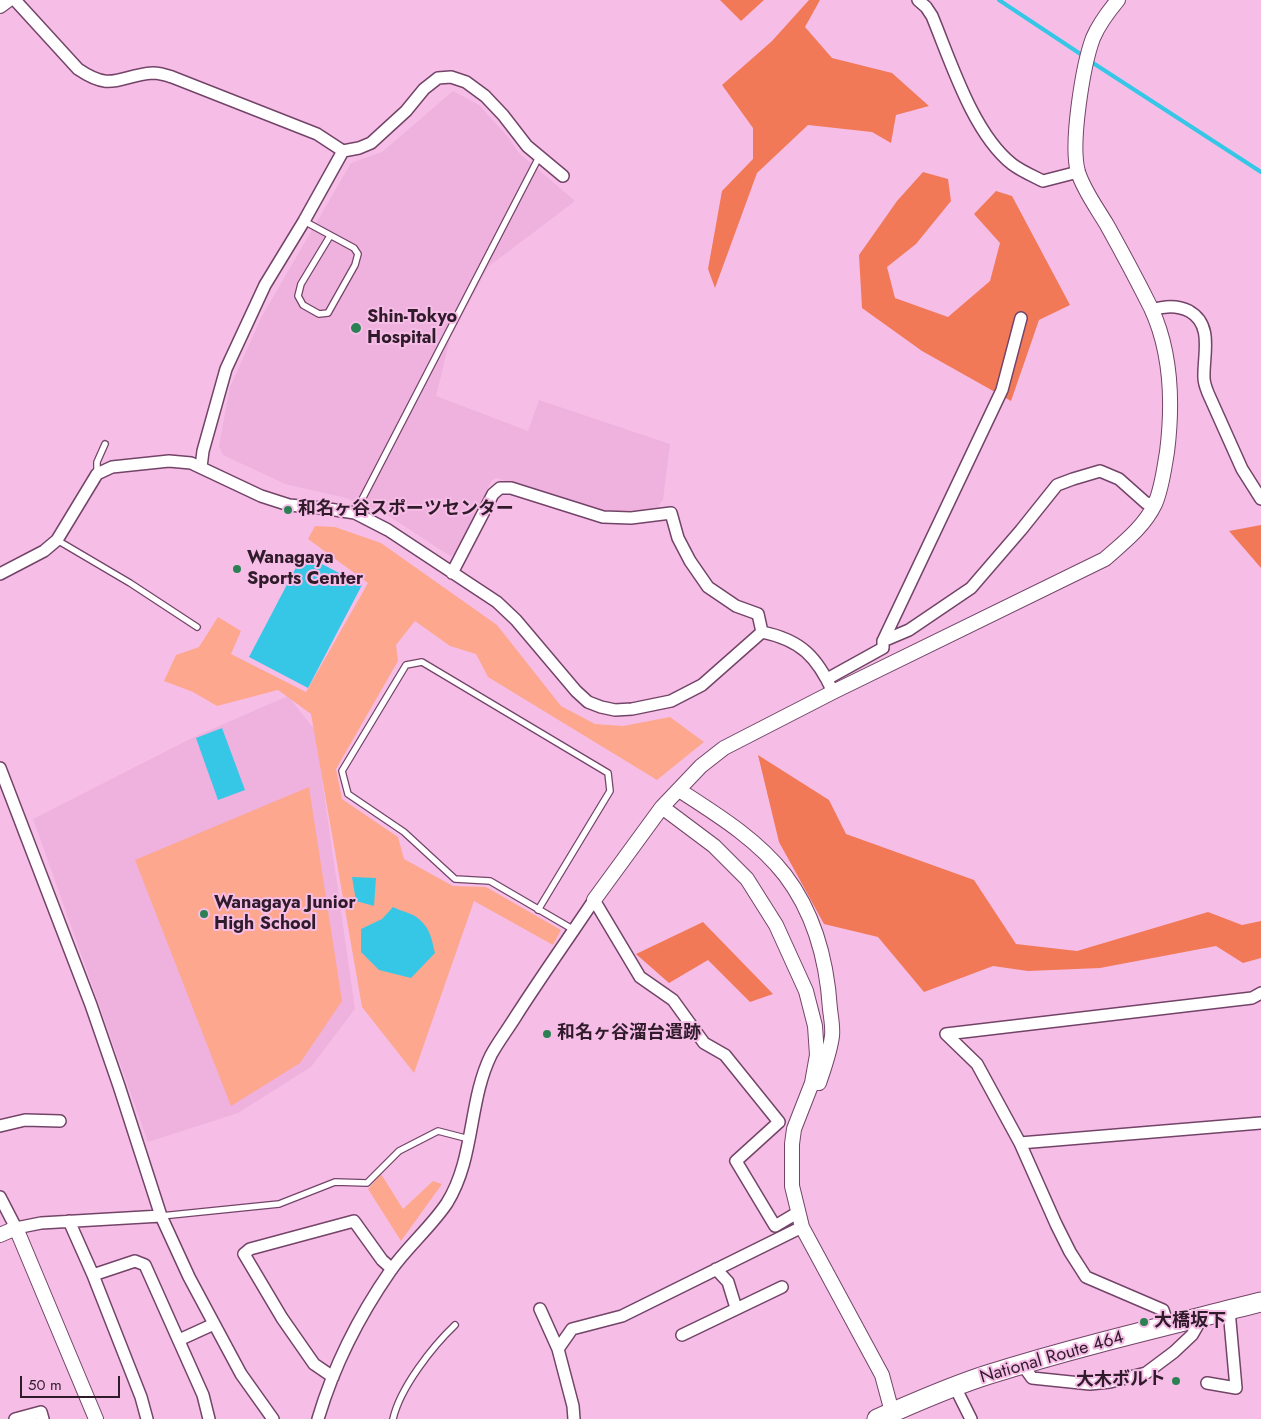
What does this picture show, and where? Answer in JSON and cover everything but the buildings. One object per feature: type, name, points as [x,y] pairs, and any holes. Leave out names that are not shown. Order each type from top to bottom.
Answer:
[{"type":"highway","name":"National Route 464","points":[[887,1417],[955,1387],[1022,1364],[1261,1302]]},
{"type":"street","points":[[0,6],[8,0]]},
{"type":"street","points":[[15,0],[78,69],[88,76],[107,82],[155,73],[172,77],[308,130],[343,151],[359,148],[371,143],[406,111],[424,88],[438,78],[450,77],[466,82],[485,96],[504,115],[527,146],[563,176]]},
{"type":"street","points":[[918,0],[932,16],[973,113],[998,150],[1013,165],[1043,181],[1078,172]]},
{"type":"street","points":[[830,685],[1105,559],[1138,529],[1155,504],[1164,474],[1171,423],[1167,360],[1152,310],[1116,241],[1083,184],[1075,158],[1082,84],[1088,52],[1101,23],[1118,0]]},
{"type":"street","points":[[201,467],[203,451],[226,369],[265,285],[304,221],[343,151]]},
{"type":"street","points":[[1152,310],[1164,306],[1177,307],[1186,310],[1200,320],[1204,328],[1204,380],[1208,393],[1242,469],[1261,499]]},
{"type":"street","points":[[318,1419],[332,1377],[359,1321],[392,1269],[446,1203],[462,1173],[478,1088],[491,1055],[529,995],[594,900],[662,807],[702,766],[724,748],[830,685],[883,648],[883,641],[1002,390],[1021,318]]},
{"type":"street","points":[[0,574],[44,552],[57,540],[97,474],[112,468],[144,463],[191,463],[261,496],[290,505],[354,513],[388,530],[497,602],[516,620],[576,692],[588,702],[601,707],[615,710],[632,709],[671,701],[702,685],[762,632]]},
{"type":"street","points":[[883,641],[909,630],[971,588],[1057,485],[1073,478],[1100,471],[1118,479],[1146,503],[1155,504]]},
{"type":"street","points":[[452,573],[493,494],[500,488],[511,488],[602,516],[632,518],[671,513],[678,538],[690,561],[708,587],[736,606],[758,614],[762,632]]},
{"type":"street","points":[[762,632],[781,636],[809,653],[830,685]]},
{"type":"street","points":[[0,768],[91,1005],[161,1216],[189,1277],[240,1374],[273,1419]]},
{"type":"street","points":[[679,790],[744,835],[764,853],[784,874],[799,896],[810,918],[828,985],[832,1035],[821,1078],[801,1131],[792,1162]]},
{"type":"street","points":[[662,807],[714,846],[747,879],[776,925],[806,990],[815,1026],[816,1055],[812,1084],[794,1129],[792,1186],[797,1213],[802,1227],[882,1375],[887,1417]]},
{"type":"street","points":[[594,900],[640,977],[673,1000],[704,1043],[726,1055],[779,1122],[736,1161],[775,1226],[797,1213]]},
{"type":"street","points":[[1168,1325],[1163,1310],[1086,1277],[1070,1252],[1020,1143],[977,1064],[946,1034],[1252,998],[1261,993]]},
{"type":"street","points":[[0,1126],[25,1120],[60,1121]]},
{"type":"street","points":[[1020,1143],[1261,1123]]},
{"type":"street","points":[[0,1197],[16,1228],[96,1419]]},
{"type":"street","points":[[0,1235],[16,1228],[41,1223],[161,1216]]},
{"type":"street","points":[[69,1221],[93,1274],[141,1397],[147,1419]]},
{"type":"street","points":[[332,1377],[314,1364],[282,1318],[244,1254],[250,1249],[354,1221],[382,1260],[392,1269]]},
{"type":"street","points":[[558,1349],[572,1329],[622,1316],[802,1227]]},
{"type":"street","points":[[93,1274],[135,1261],[145,1265],[203,1395],[209,1419]]},
{"type":"street","points":[[716,1269],[728,1282],[736,1308]]},
{"type":"street","points":[[682,1336],[782,1287]]},
{"type":"street","points":[[540,1309],[558,1349],[573,1406],[574,1419]]},
{"type":"street","points":[[1207,1383],[1236,1388],[1229,1310]]},
{"type":"street","points":[[1022,1364],[1032,1378],[1090,1384],[1110,1382],[1146,1373],[1174,1352],[1192,1335],[1203,1316]]},
{"type":"street","points":[[179,1340],[214,1324]]},
{"type":"street","points":[[955,1387],[971,1419]]},
{"type":"street","points":[[15,1419],[41,1412],[43,1419]]},
{"type":"lane","points":[[354,513],[539,157]]},
{"type":"lane","points":[[304,221],[354,248],[358,254],[355,265],[328,313],[319,314],[303,305],[298,296],[301,284],[330,236]]},
{"type":"lane","points":[[97,474],[97,462],[105,444]]},
{"type":"lane","points":[[57,540],[130,583],[197,628]]},
{"type":"lane","points":[[538,910],[610,791],[608,773],[422,662],[406,665],[342,771],[348,794],[404,832],[455,879],[490,881],[538,910],[574,930]]},
{"type":"lane","points":[[161,1216],[279,1204],[335,1182],[366,1183],[399,1151],[438,1131],[469,1139]]},
{"type":"lane","points":[[393,1419],[396,1406],[407,1387],[438,1341],[455,1325]]},
{"type":"shaded area","points":[[720,0],[764,0],[741,21]]},
{"type":"shaded area","points":[[809,0],[820,0],[805,27],[832,58],[892,73],[929,106],[896,115],[891,143],[872,132],[808,125],[757,173],[715,288],[708,269],[722,191],[753,159],[753,128],[722,85],[772,41]]},
{"type":"shaded area","name":"Shin-Tokyo Hospital","points":[[453,91],[479,105],[508,137],[519,153],[575,201],[488,267],[450,339],[436,396],[528,431],[539,400],[670,444],[663,500],[656,509],[599,512],[497,478],[492,480],[454,554],[450,556],[389,516],[346,498],[285,484],[223,455],[219,446],[230,387],[262,316],[351,163],[382,152]]},
{"type":"shaded area","points":[[923,172],[948,179],[951,201],[916,244],[887,267],[895,298],[948,317],[990,281],[1000,243],[974,214],[996,191],[1012,196],[1070,305],[1039,320],[1011,401],[922,351],[862,308],[859,255],[897,201]]},
{"type":"shaded area","points":[[1261,525],[1261,568],[1229,531]]},
{"type":"shaded area","points":[[315,526],[335,527],[381,543],[497,625],[561,706],[595,724],[623,726],[670,717],[704,742],[657,780],[488,677],[476,654],[450,646],[415,621],[396,645],[398,661],[336,769],[342,799],[398,837],[404,859],[453,886],[486,887],[561,930],[553,945],[474,901],[414,1073],[362,1007],[311,714],[278,690],[217,706],[193,692],[164,681],[176,655],[199,647],[218,617],[241,631],[231,654],[306,692],[368,583],[308,539]]},
{"type":"shaded area","name":"Wanagaya Junior High School","points":[[288,696],[315,730],[355,1009],[311,1067],[238,1113],[148,1142],[33,819],[194,737]]},
{"type":"shaded area","points":[[758,755],[829,800],[846,834],[974,880],[1016,944],[1077,951],[1208,912],[1242,925],[1261,921],[1261,958],[1243,963],[1216,946],[1100,968],[1028,971],[993,966],[924,992],[878,937],[824,924],[779,842]]},
{"type":"shaded area","points":[[309,787],[342,1001],[300,1063],[231,1106],[135,860]]},
{"type":"shaded area","points":[[703,922],[773,994],[750,1002],[708,960],[669,983],[636,954]]},
{"type":"shaded area","points":[[381,1174],[403,1209],[433,1181],[442,1184],[401,1241],[368,1189]]},
{"type":"water","points":[[303,554],[362,585],[308,688],[249,657]]},
{"type":"water","points":[[222,728],[245,790],[218,800],[196,738]]},
{"type":"water","points":[[352,877],[376,878],[374,906],[356,901]]},
{"type":"water","points":[[393,907],[420,920],[429,932],[435,953],[411,978],[379,970],[361,952],[361,929],[382,919]]},
{"type":"waterway","points":[[999,0],[1085,57]]},
{"type":"waterway","points":[[1090,61],[1261,172]]},
{"type":"place","name":"Shin-Tokyo Hospital","points":[[356,328]]},
{"type":"place","name":"和名ヶ谷スポーツセンター","points":[[288,510]]},
{"type":"place","name":"Wanagaya Sports Center","points":[[237,569]]},
{"type":"place","name":"Wanagaya Junior High School","points":[[204,914]]},
{"type":"place","name":"和名ヶ谷溜台遺跡","points":[[547,1034]]},
{"type":"place","name":"大橋坂下","points":[[1144,1322]]},
{"type":"place","name":"大木ボルト","points":[[1176,1381]]}]
